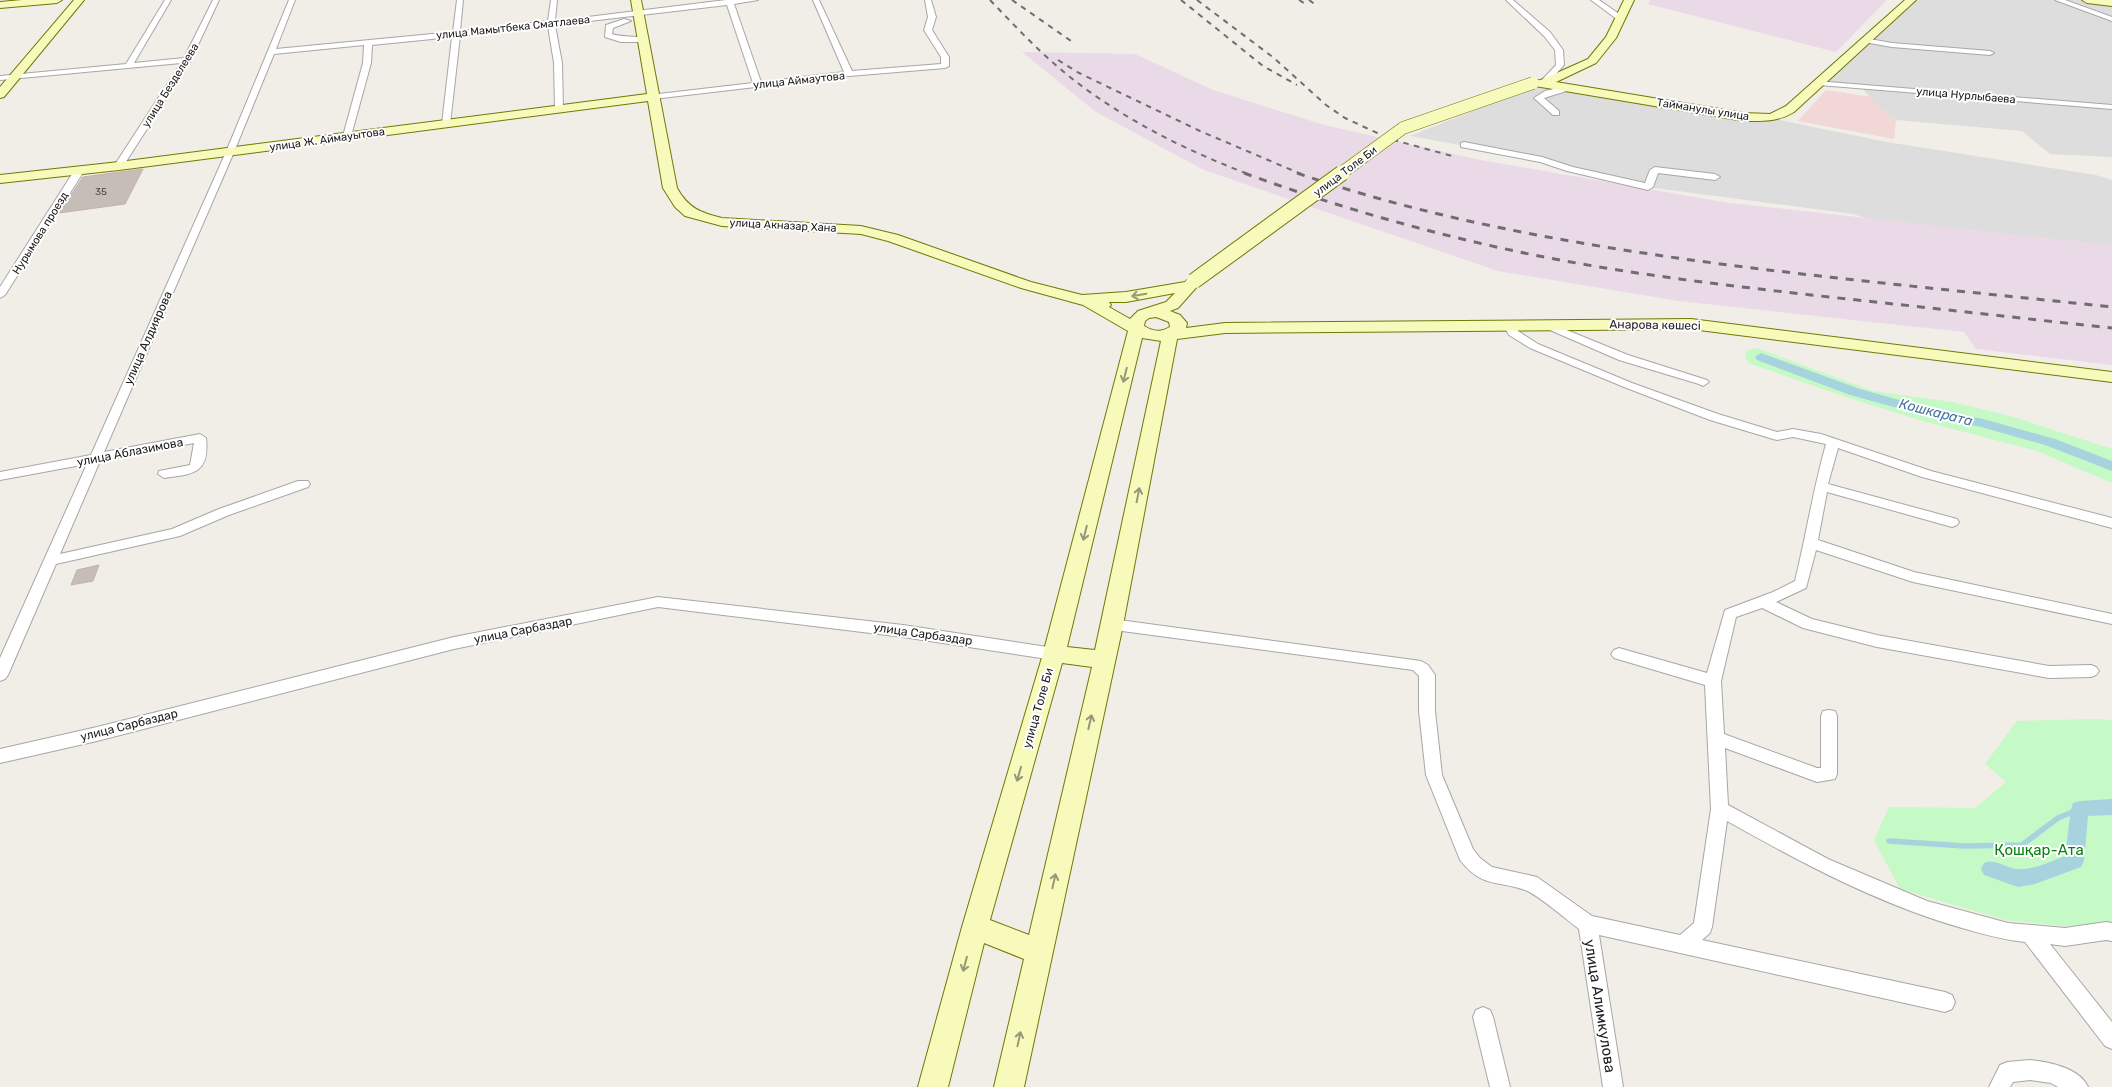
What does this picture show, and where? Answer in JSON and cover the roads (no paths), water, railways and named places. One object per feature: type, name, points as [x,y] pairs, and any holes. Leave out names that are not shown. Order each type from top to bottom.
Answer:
[{"type":"main road","points":[[0,5],[57,0]]},
{"type":"main road","points":[[0,94],[79,0]]},
{"type":"main road","name":"улица Толе Би","points":[[1009,1087],[1038,950],[1112,625],[1172,320],[1191,284],[1403,128],[1592,62],[1611,38],[1629,0]]},
{"type":"main road","name":"Тайманулы улица","points":[[1538,82],[1758,118],[1781,115],[1911,0]]},
{"type":"main road","points":[[2087,0],[2112,3]]},
{"type":"main road","name":"улица Акназар Хана","points":[[638,10],[670,188],[678,204],[687,212],[702,218],[722,222],[840,227],[864,230],[893,238],[1026,285],[1142,320]]},
{"type":"main road","name":"улица Ж. Аймауытова","points":[[0,180],[653,97]]},
{"type":"main road","points":[[1073,298],[1126,297],[1191,284]]},
{"type":"main road","points":[[1163,313],[1172,320],[1157,336],[1148,335],[1142,320],[1163,313]]},
{"type":"main road","name":"улица Толе Би","points":[[933,1087],[975,927],[1054,654],[1142,320]]},
{"type":"main road","name":"Анарова көшесі","points":[[1172,320],[1225,328],[1691,324],[2112,377]]},
{"type":"main road","points":[[1054,654],[1104,660]]},
{"type":"main road","points":[[975,927],[1038,950]]},
{"type":"street","points":[[129,65],[168,0]]},
{"type":"street","name":"улица Безделеева","points":[[119,166],[187,60],[216,0]]},
{"type":"street","name":"улица Алдиярова","points":[[0,675],[230,152],[292,0]]},
{"type":"street","points":[[446,124],[460,0]]},
{"type":"street","points":[[554,0],[551,23],[558,63],[559,109]]},
{"type":"street","name":"улица Мамытбека Сматлаева","points":[[271,52],[457,34],[638,10],[754,0]]},
{"type":"street","points":[[816,0],[849,74]]},
{"type":"street","name":"улица Аймаутова","points":[[653,97],[849,74],[945,66],[945,58],[928,30],[932,17],[928,0]]},
{"type":"street","points":[[1509,0],[1547,34],[1559,50],[1560,65],[1538,82]]},
{"type":"street","points":[[1594,0],[1621,18]]},
{"type":"street","points":[[2058,0],[2112,19]]},
{"type":"street","points":[[729,1],[758,85]]},
{"type":"street","points":[[638,10],[608,28],[608,35],[622,40],[644,40]]},
{"type":"street","points":[[1867,40],[1892,45],[1990,53]]},
{"type":"street","points":[[347,136],[367,63],[368,42]]},
{"type":"street","points":[[0,78],[187,60]]},
{"type":"street","name":"улица Нурлыбаева","points":[[1819,83],[2112,107]]},
{"type":"street","points":[[1556,113],[1538,98],[1570,87]]},
{"type":"street","points":[[1464,145],[1542,160],[1570,169],[1648,187],[1655,170],[1716,178]]},
{"type":"street","name":"Нурымова проезд","points":[[0,295],[79,171]]},
{"type":"street","points":[[1509,325],[1513,333],[1534,346],[1714,418],[1777,436],[1794,433],[1817,437],[1927,474],[2112,523]]},
{"type":"street","points":[[1548,325],[1573,338],[1629,361],[1703,382]]},
{"type":"street","name":"улица Аблазимова","points":[[0,476],[93,460],[200,438],[201,447],[196,467],[187,471],[164,474]]},
{"type":"street","points":[[1682,945],[1703,927],[1720,809],[1713,681],[1730,614],[1763,602],[1800,584],[1811,543],[1820,486],[1833,442]]},
{"type":"street","points":[[49,561],[175,533],[224,512],[304,484]]},
{"type":"street","points":[[1820,486],[1952,522]]},
{"type":"street","points":[[1811,543],[1913,577],[2112,619]]},
{"type":"street","name":"улица Сарбаздар","points":[[0,756],[97,734],[454,643],[658,602],[903,631],[1054,654]]},
{"type":"street","points":[[1763,602],[1808,624],[1877,641],[2049,672],[2091,671]]},
{"type":"street","points":[[1112,625],[1416,665],[1423,669],[1427,675],[1427,711],[1434,774],[1466,854],[1474,864],[1488,874],[1531,883],[1588,924],[1945,1002]]},
{"type":"street","points":[[1619,654],[1713,681]]},
{"type":"street","points":[[1716,738],[1816,775],[1830,774],[1829,716]]},
{"type":"street","points":[[1720,809],[1822,865],[1925,909],[2008,932],[2065,936],[2106,931],[2112,932]]},
{"type":"street","name":"улица Алимкулова","points":[[1588,924],[1613,1087]]},
{"type":"street","points":[[2030,934],[2112,1039]]},
{"type":"street","points":[[1483,1017],[1500,1087]]},
{"type":"street","points":[[1999,1087],[2007,1072],[2030,1070],[2053,1073],[2078,1087]]},
{"type":"waterway","name":"Кошкарата","points":[[1761,357],[1855,392],[1923,411],[1983,423],[2050,442],[2112,466]]},
{"type":"waterway","name":"Кошкарата","points":[[1991,869],[2018,878],[2035,875],[2074,861],[2080,809],[2112,807]]},
{"type":"waterway","points":[[1889,841],[1965,846],[2022,845],[2058,818],[2080,809]]},
{"type":"railway","points":[[990,0],[1059,68],[1090,92],[1133,120],[1178,144],[1248,174]]},
{"type":"railway","points":[[1012,0],[1074,43]]},
{"type":"railway","points":[[1181,0],[1263,66],[1297,85]]},
{"type":"railway","points":[[1197,0],[1274,58],[1326,105],[1345,118],[1390,139],[1452,156]]},
{"type":"railway","points":[[1299,0],[1304,3]]},
{"type":"railway","points":[[1309,0],[1316,5]]},
{"type":"railway","points":[[1058,60],[1079,73],[1200,131],[1301,174]]},
{"type":"railway","points":[[1244,173],[1317,198],[1427,230],[1575,263],[1756,289],[2112,328]]},
{"type":"railway","points":[[1297,173],[1345,189],[1442,215],[1591,245],[1796,273],[2112,307]]},
{"type":"park label","name":"Қошқар-Ата","points":[[2039,850]]}]
